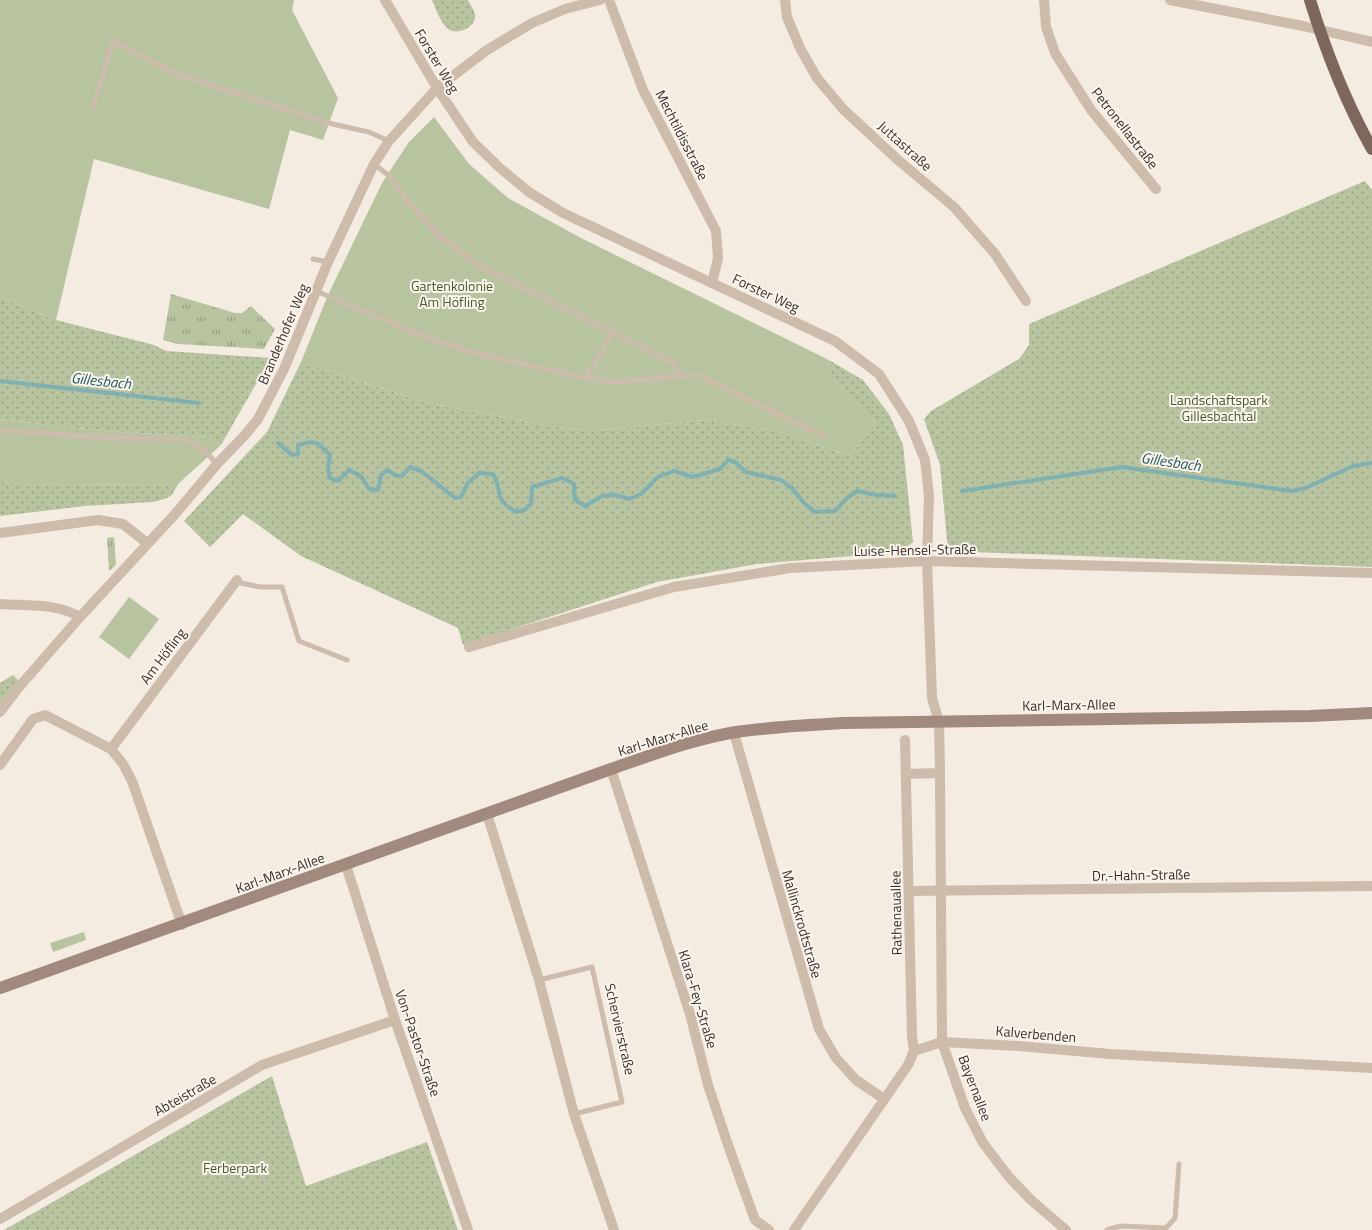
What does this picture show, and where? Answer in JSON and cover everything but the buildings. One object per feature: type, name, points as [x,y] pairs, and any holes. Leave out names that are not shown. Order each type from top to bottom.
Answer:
[{"type":"main road","points":[[1310,0],[1340,87],[1372,149]]},
{"type":"street","name":"Forster Weg","points":[[385,0],[437,88],[473,142],[529,192],[563,213],[835,340],[879,374],[909,421],[925,460],[930,496],[927,561],[932,698],[939,722]]},
{"type":"street","name":"Branderhofer Weg","points":[[0,712],[19,687],[80,617],[147,542],[177,512],[258,419],[269,400],[328,262],[374,164],[389,142],[437,88],[487,50],[532,24],[565,9],[600,0]]},
{"type":"street","name":"Mechtildisstraße","points":[[608,0],[643,90],[716,231],[718,258],[712,283]]},
{"type":"street","name":"Juttastraße","points":[[785,0],[787,17],[800,48],[817,78],[843,109],[898,160],[954,207],[995,254],[1026,301]]},
{"type":"street","name":"Petronellastraße","points":[[1044,0],[1046,27],[1055,53],[1091,110],[1156,189]]},
{"type":"street","points":[[1170,0],[1372,42]]},
{"type":"street","points":[[0,533],[98,520],[123,524],[147,542]]},
{"type":"street","name":"Luise-Hensel-Straße","points":[[469,647],[674,587],[790,568],[927,561],[1372,573]]},
{"type":"street","name":"Am Höfling","points":[[110,749],[236,581]]},
{"type":"street","points":[[0,604],[56,608],[68,610],[80,617]]},
{"type":"street","name":"Karl-Marx-Allee","points":[[0,988],[182,925],[611,769],[679,746],[734,732],[789,726],[1310,716],[1372,713]]},
{"type":"street","points":[[0,765],[33,719],[45,715],[110,749],[123,764],[132,781],[182,925]]},
{"type":"street","points":[[939,722],[942,1042]]},
{"type":"street","name":"Mallinckrodtstraße","points":[[734,732],[806,990],[819,1029],[836,1058],[856,1080],[884,1099]]},
{"type":"street","name":"Rathenauallee","points":[[905,740],[912,1036],[914,1051]]},
{"type":"street","name":"Klara-Fey-Straße","points":[[611,769],[690,1014],[708,1084],[728,1145],[756,1220],[769,1230]]},
{"type":"street","points":[[906,774],[940,773]]},
{"type":"street","points":[[487,814],[539,980],[574,1114],[614,1230]]},
{"type":"street","name":"Von-Pastor-Straße","points":[[346,864],[395,1020],[468,1230]]},
{"type":"street","name":"Dr.-Hahn-Straße","points":[[910,891],[1372,886]]},
{"type":"street","name":"Abteistraße","points":[[0,1219],[262,1065],[395,1020]]},
{"type":"street","name":"Kalverbenden","points":[[914,1051],[942,1042],[1020,1046],[1110,1054],[1372,1068]]},
{"type":"street","name":"Bayernallee","points":[[942,1042],[965,1108],[984,1143],[1008,1177],[1066,1230]]},
{"type":"street","points":[[794,1230],[908,1065],[914,1051]]},
{"type":"lane","points":[[93,108],[113,41],[179,75],[328,122],[369,132],[389,142]]},
{"type":"lane","points":[[374,164],[388,175],[407,201],[441,237],[479,266],[673,363],[682,376]]},
{"type":"lane","points":[[313,259],[328,262]]},
{"type":"lane","points":[[316,291],[413,332],[466,351],[586,378],[615,382],[699,375],[824,436]]},
{"type":"lane","points":[[586,378],[613,332]]},
{"type":"lane","points":[[0,430],[101,438],[186,440],[204,450],[217,464]]},
{"type":"lane","points":[[236,581],[260,587],[282,587],[298,641],[347,660]]},
{"type":"lane","name":"Schervierstraße","points":[[539,980],[592,967],[622,1102],[574,1114]]},
{"type":"lane","points":[[1107,1230],[1120,1226],[1166,1228],[1175,1218],[1179,1164]]},
{"type":"green space","points":[[0,0],[294,0],[292,10],[338,98],[323,140],[290,130],[269,209],[94,159],[56,320],[0,297]]},
{"type":"green space","points":[[432,0],[468,0],[475,14],[471,26],[458,31],[447,28],[441,21]]},
{"type":"green space","name":"Gartenkolonie Am Höfling","points":[[434,117],[469,164],[508,198],[581,238],[827,359],[832,378],[875,422],[851,456],[776,431],[706,420],[589,431],[550,426],[424,402],[301,362],[328,295],[382,183],[409,142]]},
{"type":"green space","name":"Landschaftspark Gillesbachtal","points":[[1365,181],[1372,190],[1372,567],[948,551],[940,465],[924,419],[931,411],[1019,359],[1029,345],[1029,324]]},
{"type":"green space","points":[[171,294],[235,313],[242,313],[251,306],[275,329],[264,349],[178,344],[163,340]]},
{"type":"green space","points":[[0,297],[56,320],[154,345],[166,351],[271,358],[221,445],[208,437],[102,431],[0,419]]},
{"type":"green space","points":[[827,359],[863,380],[889,414],[903,445],[913,542],[900,552],[757,564],[657,582],[463,645],[458,628],[301,556],[243,514],[210,547],[184,521],[267,432],[301,362],[424,402],[550,426],[589,431],[706,420],[776,431],[851,456],[875,422],[832,378]]},
{"type":"green space","points":[[0,419],[102,431],[208,437],[221,445],[178,484],[33,485],[0,482]]},
{"type":"green space","points":[[0,482],[33,485],[178,484],[172,495],[152,502],[85,506],[0,516]]},
{"type":"green space","points":[[114,537],[116,565],[109,571],[107,538]]},
{"type":"green space","points":[[129,597],[159,619],[129,659],[99,637]]},
{"type":"green space","points":[[13,675],[19,681],[0,704],[0,683]]},
{"type":"green space","points":[[84,932],[86,940],[53,952],[50,943]]},
{"type":"green space","name":"Ferberpark","points":[[272,1076],[306,1186],[427,1142],[458,1230],[4,1230]]},
{"type":"waterway","name":"Gillesbach","points":[[0,381],[199,403]]},
{"type":"waterway","name":"Gillesbach","points":[[278,443],[292,455],[298,454],[298,445],[308,442],[316,443],[330,455],[328,467],[330,478],[338,481],[349,470],[361,476],[369,489],[378,490],[381,475],[387,470],[395,475],[402,476],[410,467],[421,471],[455,498],[461,497],[467,484],[479,473],[493,474],[501,499],[516,512],[524,510],[531,504],[532,487],[562,478],[574,484],[575,500],[585,506],[602,496],[616,495],[629,499],[641,494],[658,477],[674,471],[693,477],[720,469],[728,460],[735,462],[746,472],[781,480],[792,488],[804,503],[815,512],[835,511],[847,498],[857,491],[895,496]]},
{"type":"waterway","name":"Gillesbach","points":[[962,491],[1122,467],[1292,491],[1306,488],[1353,466],[1372,463]]}]
